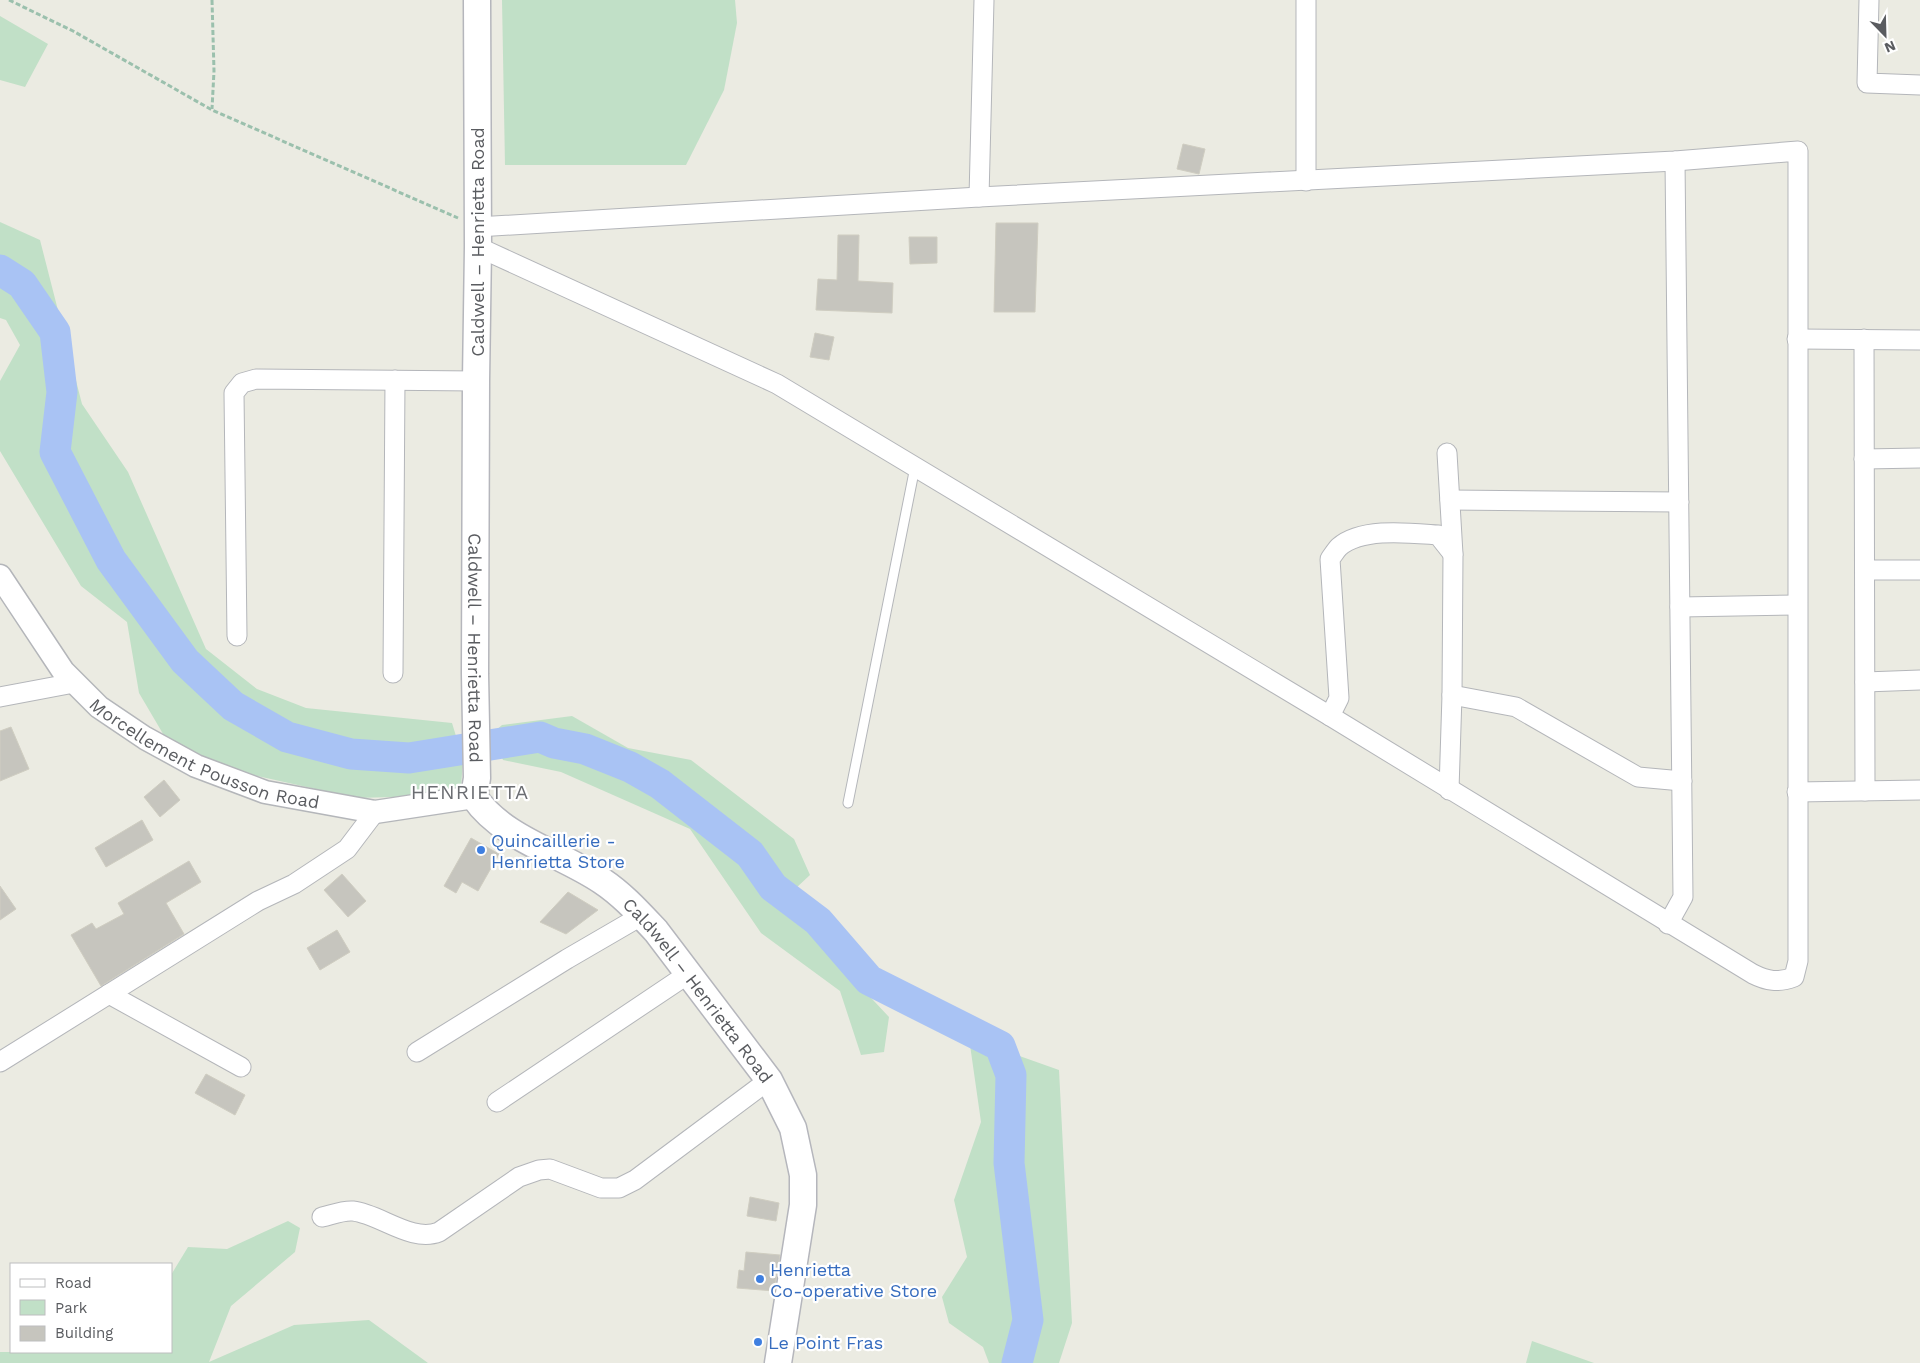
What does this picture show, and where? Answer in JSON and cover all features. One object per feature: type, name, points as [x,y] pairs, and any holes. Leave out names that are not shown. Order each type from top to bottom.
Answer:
[{"type":"main road","name":"Caldwell – Henrietta Road","points":[[477,0],[476,787],[483,810],[509,830],[602,880],[620,894],[656,931],[769,1080],[793,1128],[803,1175],[803,1206],[778,1363]]},
{"type":"street","points":[[979,197],[984,0]]},
{"type":"street","points":[[1306,0],[1306,181]]},
{"type":"street","points":[[1869,0],[1867,83],[1920,85]]},
{"type":"street","points":[[1798,151],[1798,961],[1794,977],[1782,981],[1766,980],[1668,924],[1330,716],[777,384],[478,237],[979,197],[1675,161],[1798,151]]},
{"type":"street","points":[[1668,924],[1683,897],[1675,161]]},
{"type":"street","points":[[1797,339],[1920,340]]},
{"type":"street","points":[[1864,339],[1865,791]]},
{"type":"street","points":[[237,636],[234,393],[242,383],[256,379],[476,381]]},
{"type":"street","points":[[393,673],[395,380]]},
{"type":"street","points":[[1447,454],[1453,554],[1449,790]]},
{"type":"street","points":[[1864,459],[1920,458]]},
{"type":"street","points":[[1450,500],[1679,502]]},
{"type":"street","points":[[1330,716],[1339,698],[1330,559],[1340,546],[1362,535],[1403,532],[1438,536],[1453,554]]},
{"type":"street","points":[[1865,570],[1920,570]]},
{"type":"street","name":"Morcellement Pousson Road","points":[[0,576],[63,671],[74,683],[99,707],[145,738],[196,766],[265,792],[375,812],[476,787]]},
{"type":"street","points":[[1680,607],[1797,605]]},
{"type":"street","points":[[1865,682],[1920,680]]},
{"type":"street","points":[[0,697],[74,683]]},
{"type":"street","points":[[1452,695],[1516,707],[1638,777],[1682,781]]},
{"type":"street","points":[[1797,792],[1920,790]]},
{"type":"street","points":[[0,1062],[258,901],[294,884],[347,849],[375,812]]},
{"type":"street","points":[[417,1052],[566,959],[641,916]]},
{"type":"street","points":[[497,1102],[688,974]]},
{"type":"street","points":[[110,994],[241,1067]]},
{"type":"street","points":[[322,1217],[351,1210],[369,1214],[420,1235],[431,1236],[519,1177],[539,1170],[550,1169],[601,1188],[619,1188],[635,1180],[769,1080]]},
{"type":"lane","points":[[848,803],[915,467]]},
{"type":"path","points":[[9,0],[73,31],[212,110],[478,237]]},
{"type":"path","points":[[212,0],[214,71],[212,110]]},
{"type":"green space","points":[[502,0],[735,0],[737,23],[724,90],[686,165],[505,165]]},
{"type":"green space","points":[[0,16],[48,44],[25,87],[0,80]]},
{"type":"green space","points":[[0,222],[40,240],[82,404],[128,472],[206,649],[257,689],[306,708],[452,723],[463,759],[461,788],[429,796],[356,798],[208,765],[169,744],[139,693],[127,622],[81,586],[0,451],[0,381],[20,345],[6,320],[0,318]]},
{"type":"green space","points":[[572,716],[628,748],[691,760],[794,839],[810,875],[781,902],[889,1017],[884,1052],[861,1055],[840,991],[761,933],[690,829],[561,772],[503,760],[492,734],[502,725]]},
{"type":"green space","points":[[969,1038],[1059,1070],[1072,1323],[1059,1363],[989,1363],[983,1347],[949,1323],[942,1297],[967,1257],[954,1200],[981,1122]]},
{"type":"green space","points":[[288,1221],[300,1228],[295,1252],[231,1306],[209,1362],[294,1325],[369,1320],[428,1363],[0,1363],[0,1352],[172,1353],[172,1273],[188,1247],[227,1249]]},
{"type":"green space","points":[[1532,1341],[1594,1363],[1526,1363]]},
{"type":"building","points":[[1183,144],[1205,149],[1199,174],[1177,169]]},
{"type":"building","points":[[996,223],[1038,223],[1035,312],[994,312]]},
{"type":"building","points":[[838,235],[859,235],[858,281],[893,283],[892,313],[816,310],[818,279],[837,280]]},
{"type":"building","points":[[909,237],[937,237],[937,263],[910,264]]},
{"type":"building","points":[[815,333],[834,337],[829,360],[810,357]]},
{"type":"building","points":[[11,727],[29,769],[0,781],[0,731]]},
{"type":"building","points":[[164,780],[180,800],[160,817],[144,797]]},
{"type":"building","points":[[142,820],[153,840],[106,867],[95,848]]},
{"type":"building","points":[[471,838],[499,854],[478,891],[462,882],[456,893],[444,886]]},
{"type":"building","points":[[189,861],[201,882],[166,903],[184,934],[101,986],[71,935],[92,923],[96,929],[124,914],[118,903]]},
{"type":"building","points":[[342,874],[366,901],[348,917],[324,890]]},
{"type":"building","points":[[0,886],[16,909],[0,920]]},
{"type":"building","points":[[568,892],[598,910],[566,934],[540,922]]},
{"type":"building","points":[[337,930],[350,952],[320,970],[307,948]]},
{"type":"building","points":[[206,1074],[245,1095],[235,1115],[195,1093]]},
{"type":"building","points":[[750,1197],[779,1203],[776,1221],[747,1216]]},
{"type":"building","name":"Henrietta Co-operative Store","points":[[746,1252],[780,1255],[774,1291],[737,1288],[739,1270],[744,1271]]},
{"type":"waterway","points":[[0,270],[22,284],[55,332],[62,392],[55,452],[111,560],[185,661],[233,706],[287,737],[351,754],[409,758],[540,737],[554,743],[585,749],[630,767],[660,784],[750,854],[773,887],[818,921],[869,980],[1000,1046],[1011,1075],[1009,1163],[1028,1320],[1017,1363]]},
{"type":"place","name":"Quincaillerie - Henrietta Store","points":[[481,850]]},
{"type":"place","name":"Henrietta Co-operative Store","points":[[760,1279]]},
{"type":"place","name":"Le Point Fras","points":[[758,1342]]},
{"type":"district","name":"HENRIETTA","points":[[470,792]]}]
